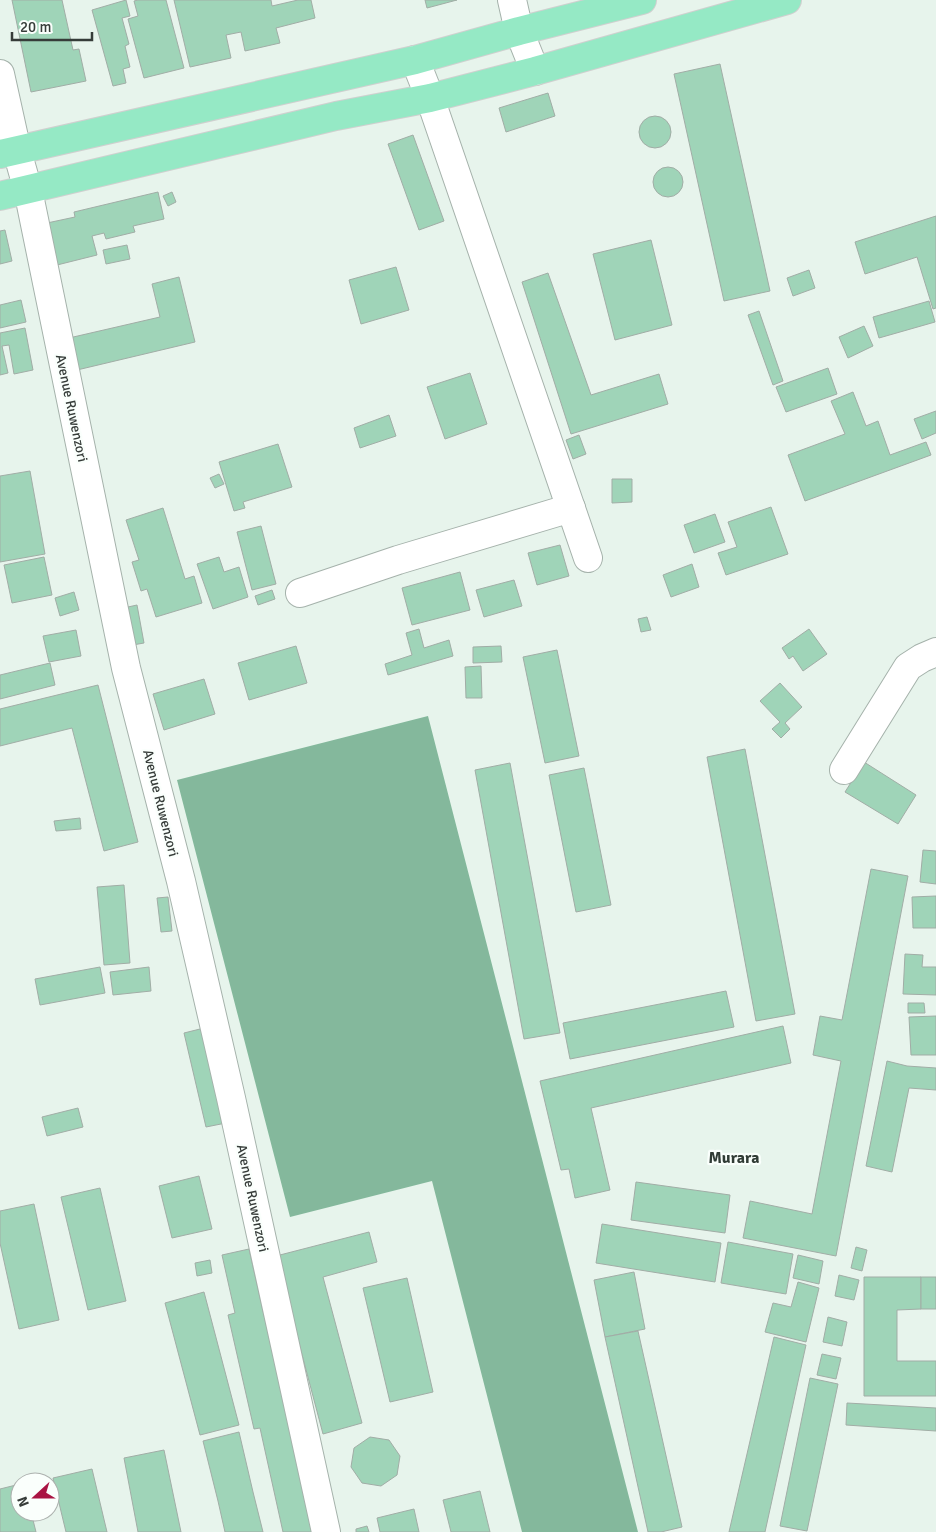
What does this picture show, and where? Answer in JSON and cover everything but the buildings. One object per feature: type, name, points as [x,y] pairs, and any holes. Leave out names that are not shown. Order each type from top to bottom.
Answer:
[{"type":"main road","points":[[8,153],[415,60],[642,0]]},
{"type":"main road","points":[[0,196],[336,116],[430,98],[535,71],[787,0]]},
{"type":"main road","points":[[324,81],[336,116]]},
{"type":"street","points":[[512,0],[519,31],[535,71]]},
{"type":"street","points":[[415,60],[430,98],[588,558]]},
{"type":"street","name":"Avenue Ruwenzori","points":[[0,74],[8,153],[28,190],[126,668],[181,881],[227,1079],[326,1532]]},
{"type":"street","points":[[300,593],[398,560],[571,508]]},
{"type":"street","points":[[844,770],[908,667],[936,652]]},
{"type":"green space","points":[[428,716],[638,1532],[522,1532],[432,1181],[290,1217],[177,780]]},
{"type":"district","name":"Murara","points":[[734,1157]]}]
